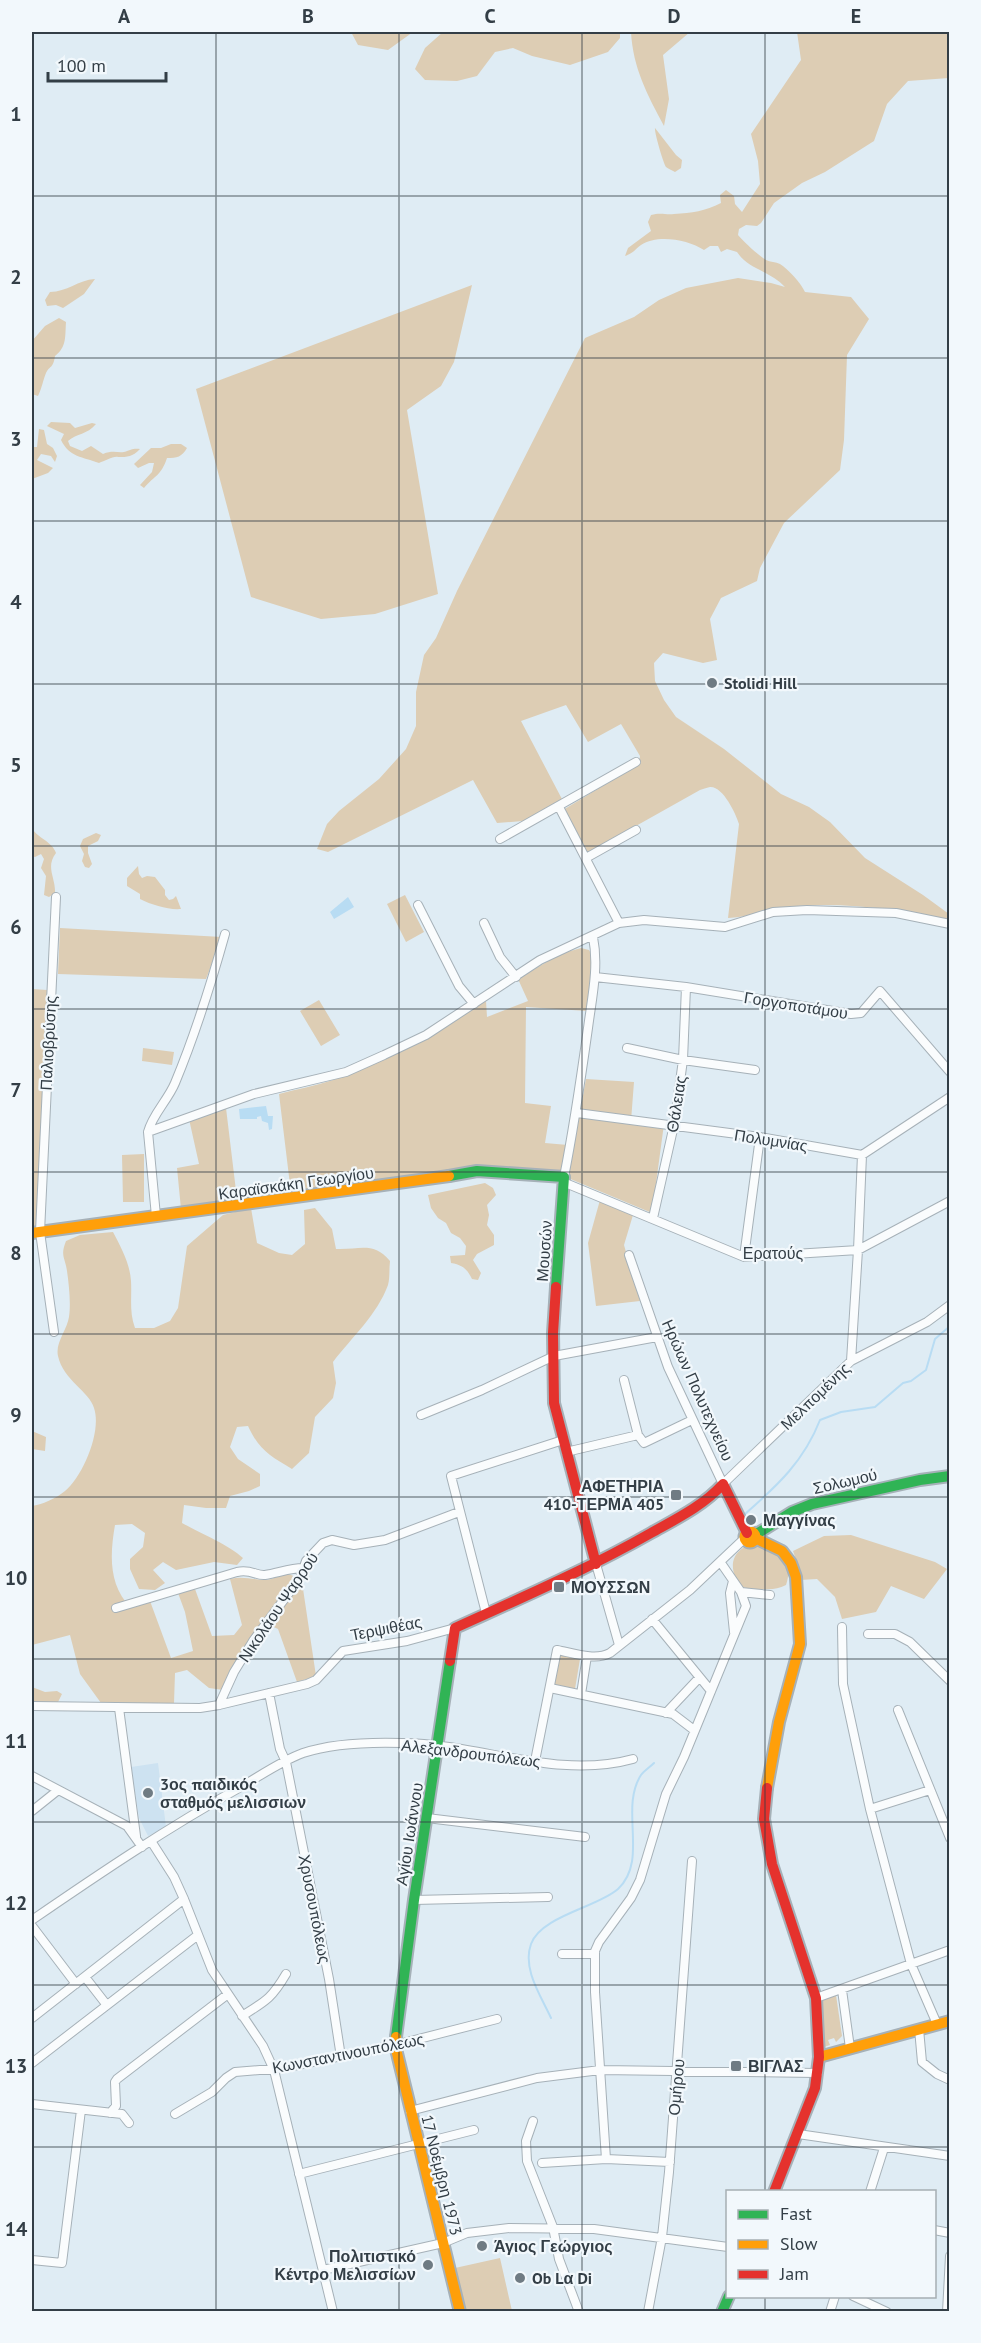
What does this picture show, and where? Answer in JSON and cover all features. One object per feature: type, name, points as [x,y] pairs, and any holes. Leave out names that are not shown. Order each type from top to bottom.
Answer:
[{"type":"street","points":[[500,839],[636,762]]},
{"type":"street","points":[[559,807],[619,923]]},
{"type":"street","points":[[586,858],[636,830]]},
{"type":"street","name":"Παλιοβρύσης","points":[[54,1332],[36,1232],[56,897]]},
{"type":"street","points":[[418,906],[459,986],[474,1004]]},
{"type":"street","points":[[148,1132],[254,1094],[346,1072],[426,1035],[548,956],[619,923],[654,920],[725,927],[773,912],[807,910],[896,913],[950,924]]},
{"type":"street","points":[[484,923],[500,957],[516,977]]},
{"type":"street","points":[[156,1216],[148,1132],[174,1084],[198,1021],[225,934]]},
{"type":"street","name":"Μουσών","points":[[593,937],[596,953],[595,977],[577,1113],[563,1180],[553,1333],[554,1403],[596,1564]]},
{"type":"street","name":"Γοργοποτάμου","points":[[595,977],[686,987],[851,1014],[861,1013],[880,991],[950,1072]]},
{"type":"street","name":"Θάλειας","points":[[653,1218],[674,1125],[683,1060],[686,987]]},
{"type":"street","points":[[627,1048],[683,1060],[756,1070]]},
{"type":"street","points":[[851,1361],[862,1155],[950,1097]]},
{"type":"street","name":"Πολυμνίας","points":[[577,1113],[760,1137],[862,1155]]},
{"type":"street","points":[[744,1257],[760,1137]]},
{"type":"street","name":"Καραϊσκάκη Γεωργίου","points":[[36,1232],[425,1181],[477,1171],[563,1180]]},
{"type":"street","name":"Ερατούς","points":[[563,1180],[744,1257],[858,1250],[950,1201]]},
{"type":"street","name":"Ηρώων Πολυτεχνείου","points":[[629,1255],[657,1337],[692,1420],[750,1536]]},
{"type":"street","name":"Μελπομένης","points":[[723,1484],[851,1361],[927,1322],[950,1305]]},
{"type":"street","points":[[421,1415],[482,1390],[554,1356],[657,1337]]},
{"type":"street","points":[[624,1380],[638,1435],[645,1443],[692,1420]]},
{"type":"street","points":[[486,1613],[451,1476],[564,1446],[638,1435]]},
{"type":"street","name":"Σολωμού","points":[[750,1536],[792,1512],[812,1504],[920,1480],[950,1476]]},
{"type":"street","name":"Τερψιθέας","points":[[32,1706],[200,1708],[316,1680],[343,1651],[407,1641],[454,1628],[596,1564],[702,1503],[723,1484]]},
{"type":"street","name":"Νικολάου Ψαρρού","points":[[219,1705],[234,1672],[253,1641],[300,1578],[306,1561],[328,1539],[354,1545],[385,1540],[459,1512]]},
{"type":"street","points":[[535,1761],[557,1650],[586,1656],[606,1655],[690,1590],[750,1536],[782,1551],[791,1563],[796,1577],[800,1644],[779,1722],[766,1794],[764,1819],[772,1864],[816,1998],[819,2057],[818,2073],[798,2134],[775,2190]]},
{"type":"street","points":[[606,2159],[595,1992],[595,1954],[599,1941],[631,1898],[640,1880],[666,1794],[684,1757],[746,1606],[741,1592],[721,1563]]},
{"type":"street","points":[[596,1564],[619,1646]]},
{"type":"street","points":[[116,1608],[237,1572],[248,1570],[263,1575],[291,1568],[303,1568]]},
{"type":"street","points":[[733,1581],[730,1593],[734,1634]]},
{"type":"street","points":[[741,1592],[770,1595]]},
{"type":"street","points":[[652,1619],[711,1691]]},
{"type":"street","points":[[842,1627],[843,1684],[870,1809],[911,1964],[937,2024]]},
{"type":"street","name":"Αγίου Ιωάννου","points":[[395,2045],[454,1628]]},
{"type":"street","points":[[868,1634],[895,1634],[910,1642],[950,1681]]},
{"type":"street","points":[[581,1694],[586,1656]]},
{"type":"street","points":[[666,1713],[699,1678]]},
{"type":"street","points":[[550,1688],[666,1713],[678,1717],[694,1730]]},
{"type":"street","name":"Χρυσουπόλεως","points":[[269,1693],[280,1749],[286,1762],[342,2056]]},
{"type":"street","points":[[119,1708],[136,1836]]},
{"type":"street","points":[[898,1710],[950,1838]]},
{"type":"street","name":"Αλεξανδρουπόλεως","points":[[32,1920],[142,1846],[215,1801],[304,1753],[330,1747],[403,1743],[437,1745],[535,1761],[589,1766],[633,1760]]},
{"type":"street","points":[[32,1776],[127,1826],[142,1846]]},
{"type":"street","points":[[870,1809],[930,1790]]},
{"type":"street","points":[[32,1811],[57,1791]]},
{"type":"street","points":[[427,1818],[585,1838]]},
{"type":"street","points":[[151,1841],[174,1877],[212,1970],[263,2046],[274,2070],[333,2312]]},
{"type":"street","name":"Ομήρου","points":[[648,2312],[662,2236],[670,2162],[692,1861]]},
{"type":"street","points":[[414,1900],[548,1897]]},
{"type":"street","points":[[32,2018],[184,1899]]},
{"type":"street","points":[[32,1926],[76,1984]]},
{"type":"street","points":[[32,2063],[198,1935]]},
{"type":"street","points":[[816,1998],[950,1950]]},
{"type":"street","points":[[562,1954],[595,1954]]},
{"type":"street","points":[[242,2016],[274,1994],[286,1974]]},
{"type":"street","points":[[85,1977],[106,2004]]},
{"type":"street","points":[[842,1990],[850,2048]]},
{"type":"street","points":[[110,2113],[116,2106],[115,2082],[117,2079],[228,1994]]},
{"type":"street","name":"Κωνσταντινουπόλεως","points":[[175,2115],[212,2092],[236,2072],[274,2070],[395,2045],[497,2019]]},
{"type":"street","points":[[819,2057],[950,2021]]},
{"type":"street","points":[[919,2029],[922,2061],[937,2074],[950,2080]]},
{"type":"street","name":"17 Νοέμβρη 1973","points":[[395,2045],[460,2312]]},
{"type":"street","points":[[410,2111],[537,2078],[600,2070],[818,2073]]},
{"type":"street","points":[[32,2104],[122,2114],[129,2122]]},
{"type":"street","points":[[32,2260],[62,2263],[81,2110]]},
{"type":"street","points":[[533,2121],[527,2132],[525,2151],[527,2161],[531,2177],[553,2228],[559,2259],[579,2312]]},
{"type":"street","points":[[299,2174],[474,2130]]},
{"type":"street","points":[[798,2134],[950,2156]]},
{"type":"street","points":[[871,2190],[884,2148]]},
{"type":"street","points":[[542,2163],[606,2159],[670,2162]]},
{"type":"street","points":[[323,2270],[443,2243],[466,2233],[509,2229],[594,2229],[662,2236],[726,2247]]},
{"type":"street","points":[[947,2312],[950,2256]]},
{"type":"street","points":[[722,2312],[728,2298]]},
{"type":"street","points":[[857,2298],[887,2312]]},
{"type":"shaded area","points":[[351,32],[413,32],[388,50],[358,45]]},
{"type":"shaded area","points":[[443,32],[620,32],[620,38],[608,52],[570,65],[532,56],[513,48],[495,52],[477,76],[457,81],[425,80],[415,69],[425,48]]},
{"type":"shaded area","points":[[631,32],[690,32],[663,55],[669,99],[664,126],[638,69]]},
{"type":"shaded area","points":[[797,32],[949,32],[949,78],[908,81],[887,104],[874,141],[825,172],[802,183],[774,203],[757,226],[746,225],[739,229],[738,235],[747,245],[766,260],[783,266],[805,292],[851,297],[869,319],[847,355],[844,440],[840,470],[784,523],[760,568],[757,581],[721,598],[710,619],[717,660],[703,663],[663,653],[654,663],[655,681],[676,717],[724,749],[781,794],[809,807],[830,822],[865,858],[923,895],[949,914],[949,919],[892,910],[835,905],[788,907],[728,918],[739,824],[724,796],[720,791],[710,787],[700,790],[586,854],[563,810],[639,764],[640,756],[621,724],[588,742],[566,705],[521,721],[563,801],[523,821],[497,823],[473,780],[328,852],[317,849],[327,824],[339,811],[379,779],[406,749],[416,726],[416,692],[424,655],[436,638],[457,591],[585,338],[634,317],[659,300],[686,288],[738,278],[785,287],[773,277],[748,263],[737,252],[727,249],[721,252],[718,246],[710,246],[704,250],[690,243],[664,239],[641,245],[625,256],[628,248],[651,231],[648,222],[651,215],[687,213],[709,208],[721,203],[720,195],[726,190],[734,196],[735,204],[742,212],[760,184],[758,161],[751,134],[801,60]]},
{"type":"shaded area","points":[[655,128],[682,160],[681,168],[675,172],[665,165]]},
{"type":"shaded area","points":[[95,279],[84,294],[63,308],[56,305],[47,306],[45,300],[50,292]]},
{"type":"shaded area","points":[[472,285],[454,362],[441,386],[407,410],[438,594],[375,614],[321,619],[251,597],[196,389]]},
{"type":"shaded area","points":[[59,318],[66,322],[65,341],[46,373],[38,396],[32,394],[32,341],[45,326]]},
{"type":"shaded area","points":[[51,422],[70,423],[75,428],[96,424],[68,441],[70,446],[82,451],[91,446],[103,454],[140,449],[130,456],[114,457],[99,463],[77,456],[68,450],[61,440],[64,434],[47,426]]},
{"type":"shaded area","points":[[39,429],[44,430],[47,444],[53,448],[57,456],[55,462],[51,456],[41,454],[37,460],[53,468],[48,473],[32,479],[32,447],[37,447]]},
{"type":"shaded area","points":[[171,444],[181,444],[187,448],[179,456],[167,458],[160,472],[144,488],[140,485],[152,472],[154,463],[138,468],[134,464],[151,448],[161,448]]},
{"type":"shaded area","points":[[32,828],[51,845],[56,853],[51,863],[55,893],[49,897],[44,895],[46,876],[41,868],[44,859],[41,854],[32,856]]},
{"type":"shaded area","points":[[96,833],[101,835],[98,841],[88,846],[92,864],[89,868],[85,867],[82,861],[84,854],[80,846],[83,839]]},
{"type":"shaded area","points":[[138,866],[142,878],[155,877],[169,900],[176,896],[181,909],[160,907],[140,899],[140,894],[127,886],[127,878]]},
{"type":"shaded area","points":[[405,895],[424,932],[406,942],[387,904]]},
{"type":"shaded area","points":[[348,897],[354,907],[334,919],[330,912]]},
{"type":"shaded area","points":[[60,928],[222,937],[206,979],[58,974]]},
{"type":"shaded area","points":[[581,948],[589,950],[593,957],[587,1011],[526,1007],[525,1103],[551,1106],[545,1143],[568,1145],[562,1171],[478,1167],[291,1193],[279,1094],[326,1082],[372,1065],[486,1001],[487,1017],[528,1001],[518,979],[560,954]]},
{"type":"shaded area","points":[[32,989],[47,990],[37,1228],[32,1229]]},
{"type":"shaded area","points":[[319,1000],[340,1035],[321,1046],[300,1011]]},
{"type":"shaded area","points":[[143,1048],[174,1052],[172,1065],[142,1061]]},
{"type":"shaded area","points":[[586,1079],[634,1082],[631,1121],[664,1124],[652,1213],[568,1178]]},
{"type":"shaded area","points":[[266,1106],[268,1116],[273,1116],[272,1129],[269,1130],[268,1123],[262,1121],[261,1116],[257,1119],[240,1119],[239,1109]]},
{"type":"shaded area","points":[[226,1108],[237,1199],[181,1209],[177,1168],[199,1164],[189,1119]]},
{"type":"shaded area","points":[[144,1154],[144,1202],[123,1202],[122,1155]]},
{"type":"shaded area","points":[[485,1183],[493,1188],[496,1195],[487,1205],[489,1215],[487,1225],[494,1235],[494,1245],[477,1254],[473,1260],[481,1273],[478,1280],[472,1279],[462,1266],[451,1263],[450,1256],[465,1255],[466,1246],[460,1238],[451,1233],[446,1223],[438,1218],[431,1208],[428,1195]]},
{"type":"shaded area","points":[[600,1200],[633,1215],[624,1245],[640,1301],[596,1306],[588,1243]]},
{"type":"shaded area","points":[[251,1208],[257,1243],[279,1253],[292,1255],[305,1244],[304,1210],[315,1208],[332,1229],[336,1249],[372,1249],[390,1261],[388,1285],[371,1316],[333,1362],[336,1383],[333,1398],[315,1417],[309,1453],[292,1469],[266,1452],[256,1441],[248,1426],[237,1427],[230,1447],[238,1459],[260,1474],[260,1486],[230,1496],[226,1508],[184,1505],[182,1523],[237,1553],[243,1558],[237,1565],[214,1562],[176,1570],[163,1562],[153,1570],[165,1583],[155,1590],[139,1589],[130,1569],[130,1559],[143,1547],[145,1533],[132,1524],[115,1525],[112,1547],[113,1569],[118,1589],[131,1608],[150,1601],[171,1658],[193,1651],[185,1612],[178,1593],[195,1589],[212,1636],[234,1635],[242,1625],[230,1579],[269,1580],[285,1574],[295,1577],[302,1582],[316,1676],[297,1682],[278,1629],[263,1622],[233,1666],[223,1690],[209,1688],[187,1670],[175,1673],[174,1703],[101,1703],[80,1674],[70,1635],[32,1645],[32,1506],[53,1499],[72,1484],[89,1452],[96,1418],[92,1402],[65,1372],[58,1356],[58,1346],[70,1312],[64,1246],[66,1241],[80,1235],[113,1232],[129,1268],[131,1310],[135,1328],[154,1328],[170,1321],[178,1308],[187,1246],[223,1215]]},
{"type":"shaded area","points":[[32,1431],[46,1437],[45,1451],[32,1449]]},
{"type":"shaded area","points":[[851,1535],[935,1562],[947,1569],[924,1599],[891,1586],[876,1612],[842,1619],[835,1597],[817,1579],[800,1580],[793,1551],[824,1536]]},
{"type":"shaded area","points":[[757,1544],[772,1549],[783,1557],[788,1569],[786,1585],[774,1589],[755,1589],[743,1587],[738,1583],[733,1570],[734,1559],[740,1550]]},
{"type":"shaded area","points":[[560,1655],[580,1659],[575,1689],[554,1685]]},
{"type":"shaded area","points":[[32,1687],[45,1692],[57,1691],[62,1694],[57,1704],[32,1704]]},
{"type":"shaded area","name":"3ος παιδικός σταθμός μελισσιων","points":[[158,1763],[166,1827],[148,1836],[139,1818],[131,1767]]},
{"type":"shaded area","points":[[836,1995],[842,2036],[836,2042],[834,2038],[828,2040],[830,2045],[821,2048],[819,2000]]},
{"type":"shaded area","points":[[500,2258],[512,2311],[465,2311],[455,2268]]},
{"type":"waterway","points":[[745,1514],[789,1472],[814,1435],[820,1420],[841,1412],[875,1407],[903,1383],[911,1381],[926,1370],[935,1339],[950,1326]]},
{"type":"waterway","points":[[551,2018],[531,1973],[529,1963],[531,1944],[546,1926],[609,1895],[618,1889],[627,1877],[632,1864],[632,1803],[635,1788],[641,1775],[654,1763]]},
{"type":"traffic: fast","points":[[449,1176],[477,1171],[564,1177],[556,1287]]},
{"type":"traffic: fast","points":[[755,1535],[792,1512],[812,1504],[920,1480],[950,1476]]},
{"type":"traffic: fast","points":[[396,2037],[450,1661]]},
{"type":"traffic: fast","points":[[722,2312],[728,2298]]},
{"type":"traffic: slow","points":[[32,1233],[449,1176]]},
{"type":"traffic: slow","points":[[750,1532],[754,1533],[755,1537],[754,1541],[750,1542],[746,1541],[745,1537],[746,1533],[750,1532]]},
{"type":"traffic: slow","points":[[755,1538],[782,1551],[791,1563],[796,1577],[800,1644],[779,1722],[767,1788]]},
{"type":"traffic: slow","points":[[819,2057],[950,2021]]},
{"type":"traffic: slow","points":[[396,2037],[395,2045],[460,2312]]},
{"type":"traffic: jam","points":[[556,1287],[553,1333],[554,1403],[596,1564]]},
{"type":"traffic: jam","points":[[450,1661],[455,1628],[603,1559],[689,1512],[723,1484],[747,1533]]},
{"type":"traffic: jam","points":[[767,1788],[764,1819],[772,1864],[816,1998],[819,2057],[815,2088],[775,2190]]},
{"type":"place","name":"Stolidi Hill","points":[[712,683]]},
{"type":"place","name":"ΑΦΕΤΗΡΙΑ 410-ΤΕΡΜΑ 405","points":[[676,1495]]},
{"type":"place","name":"Μαγγίνας","points":[[751,1520]]},
{"type":"place","name":"ΜΟΥΣΣΩΝ","points":[[559,1587]]},
{"type":"place","name":"3ος παιδικός σταθμός μελισσιων","points":[[148,1793]]},
{"type":"place","name":"ΒΙΓΛΑΣ","points":[[736,2066]]},
{"type":"place","name":"Άγιος Γεώργιος","points":[[482,2246]]},
{"type":"place","name":"Πολιτιστικό Κέντρο Μελισσίων","points":[[428,2265]]},
{"type":"place","name":"Ob Lα Di","points":[[520,2278]]}]
